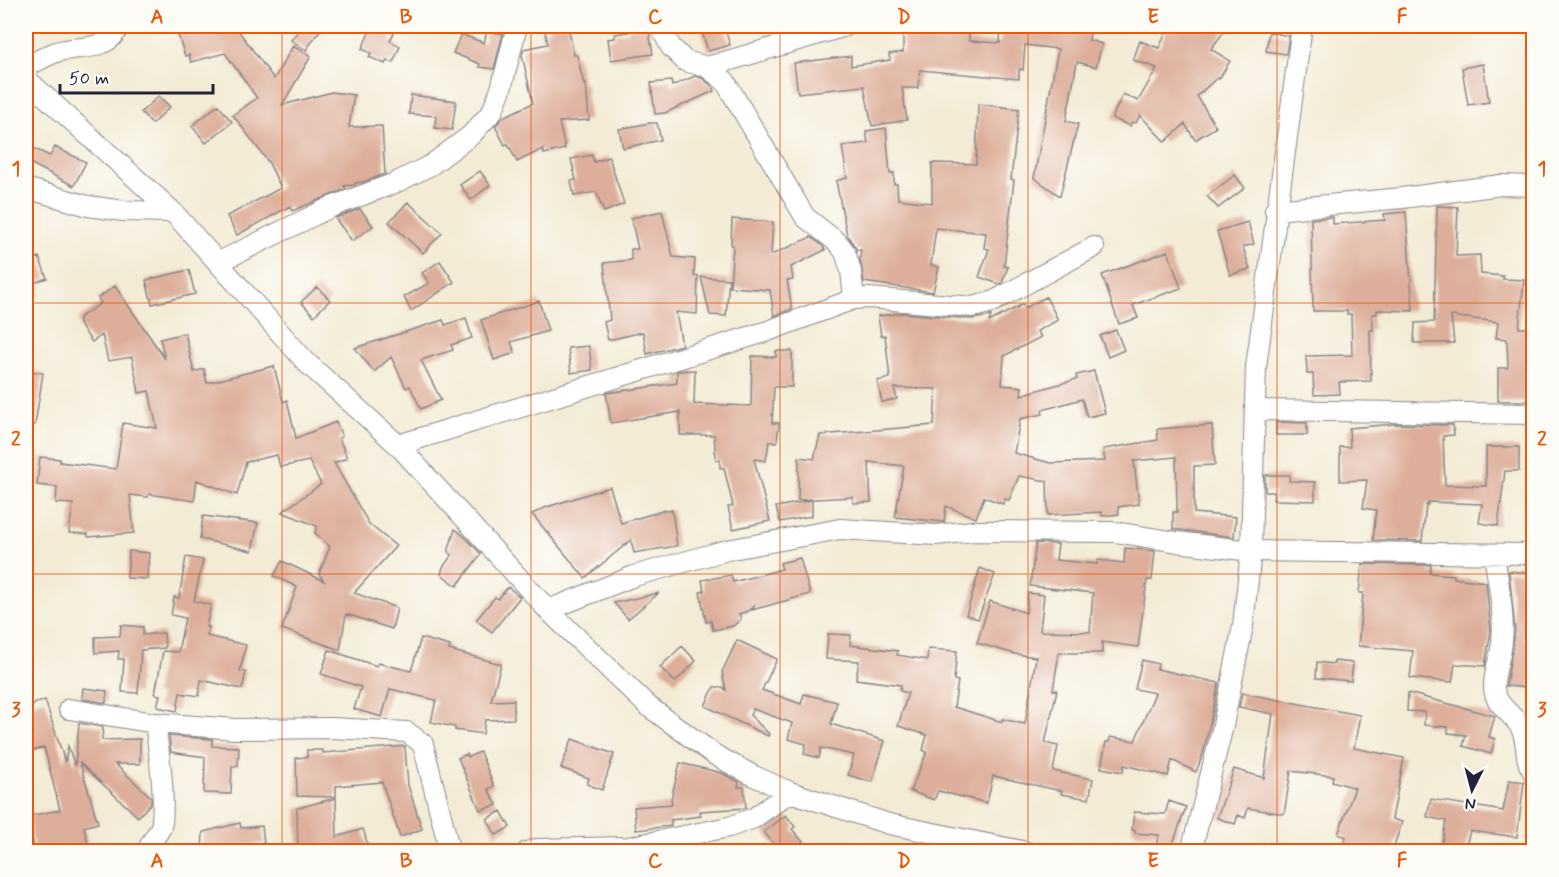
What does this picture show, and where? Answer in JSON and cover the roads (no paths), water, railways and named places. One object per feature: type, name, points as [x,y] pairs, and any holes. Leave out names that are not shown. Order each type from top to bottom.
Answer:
[{"type":"street","points":[[26,67],[57,52],[88,48],[104,43],[119,26]]},
{"type":"street","points":[[219,262],[331,207],[395,183],[431,165],[471,135],[492,112],[501,89],[516,26]]},
{"type":"street","points":[[660,26],[671,47],[685,61],[707,67],[725,81],[805,217],[837,242],[845,252],[851,271],[854,299]]},
{"type":"street","points":[[707,67],[846,26]]},
{"type":"street","points":[[1191,852],[1222,730],[1240,638],[1251,551],[1256,367],[1275,210],[1302,26]]},
{"type":"street","points":[[26,79],[173,212],[306,362],[398,445],[549,610],[648,706],[715,755],[790,792],[889,824],[1027,852]]},
{"type":"street","points":[[1275,210],[1401,198],[1501,185],[1533,186]]},
{"type":"street","points":[[26,188],[88,206],[124,211],[173,212]]},
{"type":"street","points":[[398,445],[768,331],[854,299],[869,298],[973,307],[992,302],[1094,248]]},
{"type":"street","points":[[1256,410],[1533,414]]},
{"type":"street","points":[[549,610],[634,576],[727,550],[840,529],[936,535],[973,531],[1115,532],[1251,551],[1533,554]]},
{"type":"street","points":[[1494,554],[1502,618],[1502,642],[1494,688],[1499,705],[1517,720],[1524,733],[1527,765],[1533,773]]},
{"type":"street","points":[[69,708],[155,723],[236,729],[332,728],[407,732],[423,744],[450,852]]},
{"type":"street","points":[[148,852],[148,846],[159,833],[162,825],[162,792],[155,723]]},
{"type":"street","points":[[527,852],[536,849],[628,849],[729,827],[754,818],[790,792]]}]
